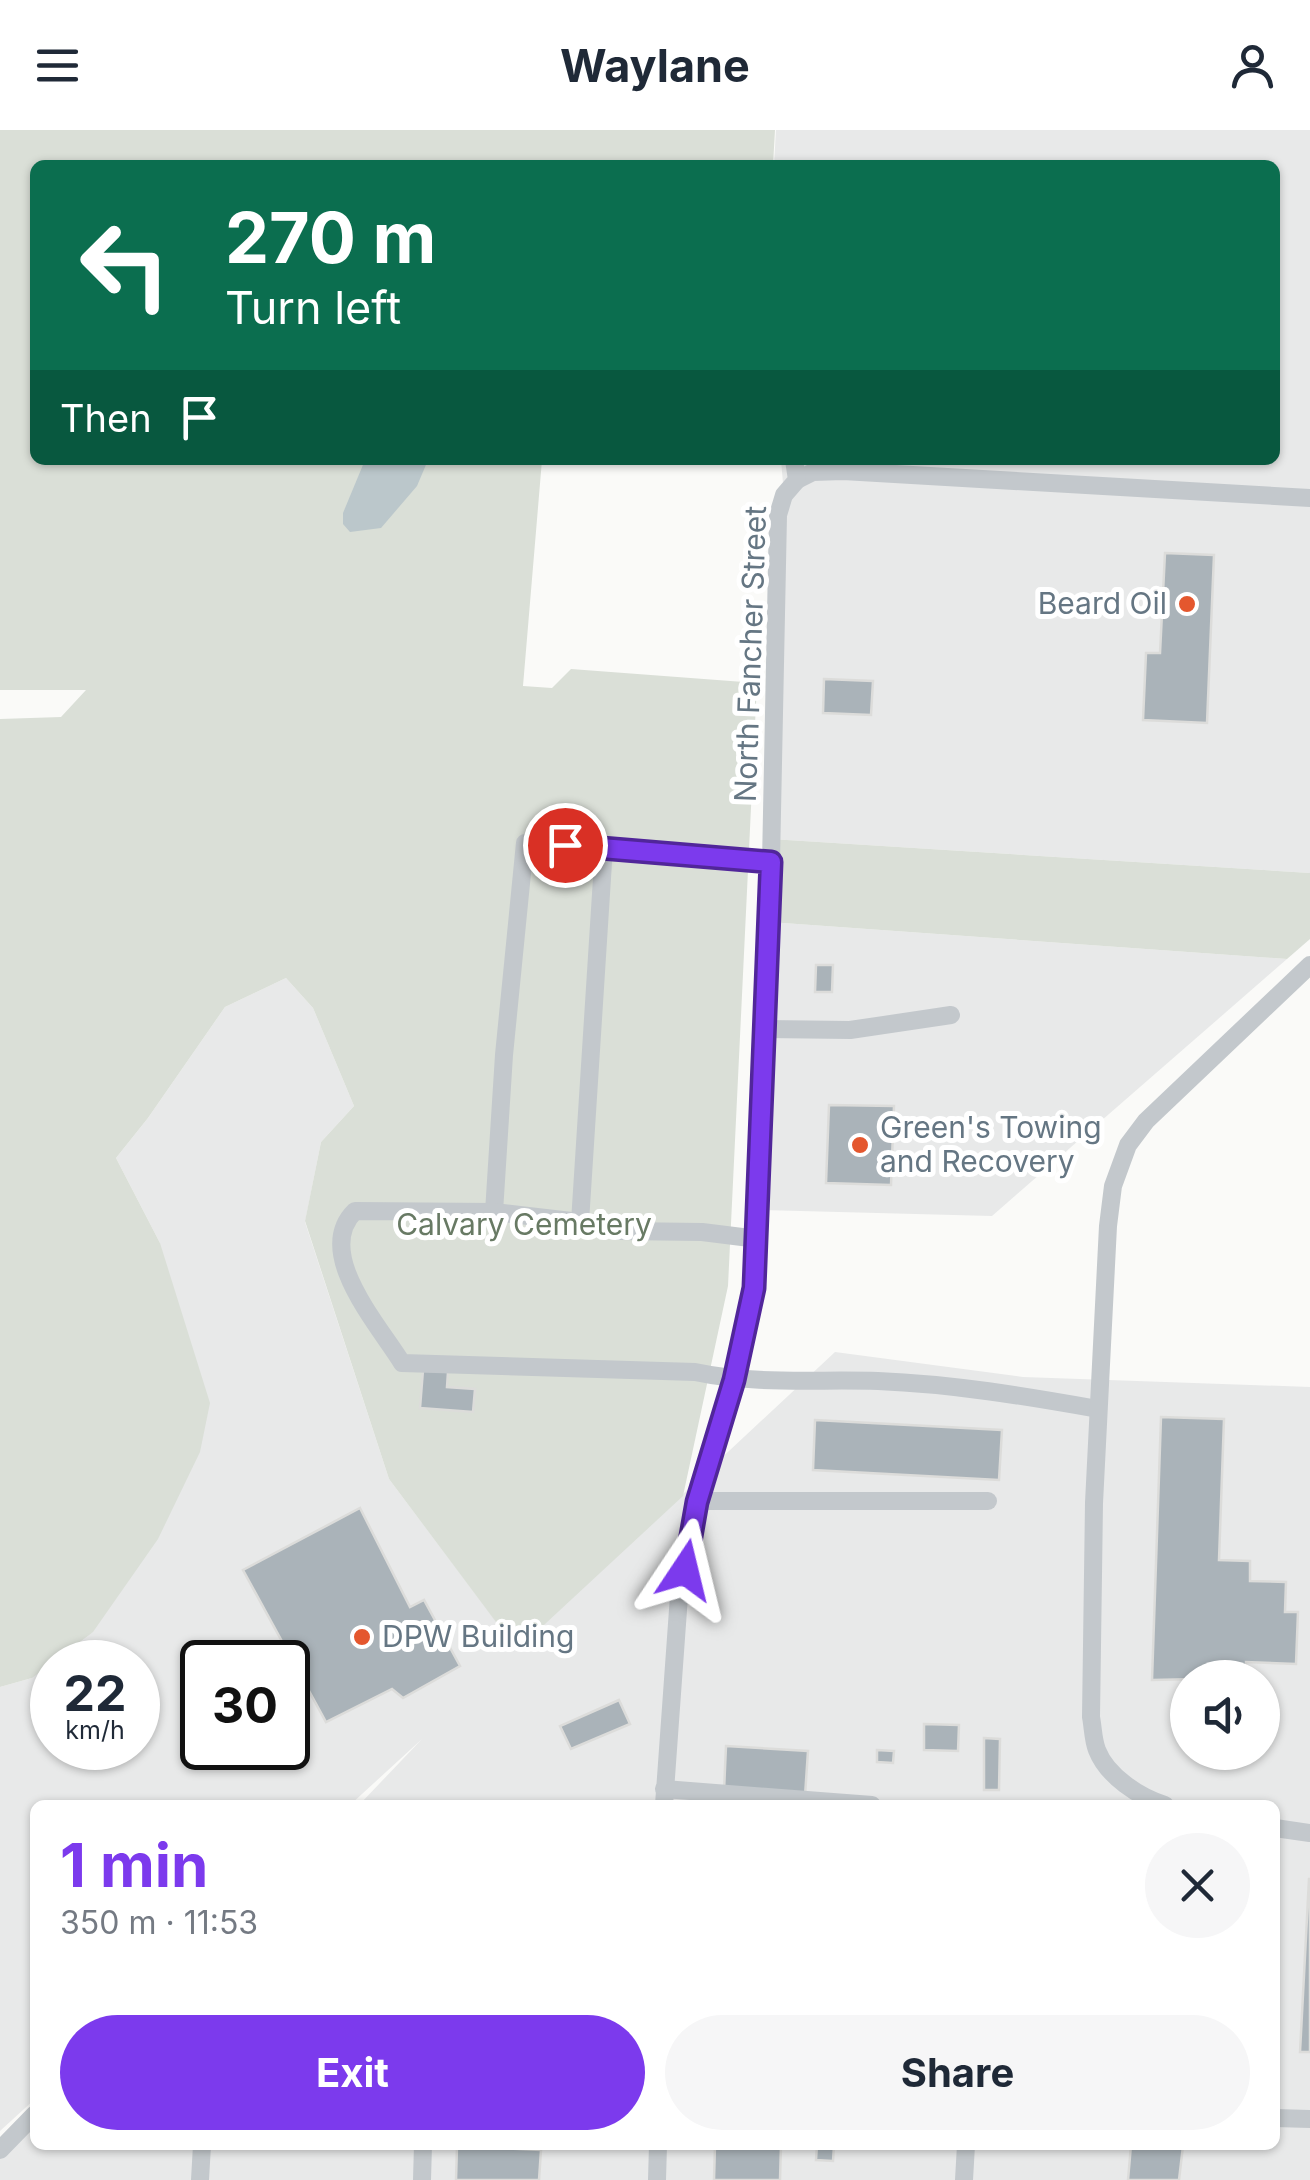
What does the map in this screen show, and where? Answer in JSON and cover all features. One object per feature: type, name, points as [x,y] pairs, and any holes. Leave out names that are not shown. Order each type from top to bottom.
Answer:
[{"type":"street","name":"North Fancher Street","points":[[664,1797],[680,1596],[697,1502],[734,1380],[754,1288],[771,862],[778,515],[784,495],[796,480],[794,465]]},
{"type":"street","points":[[796,480],[814,472],[842,471],[1310,498]]},
{"type":"street","points":[[494,1212],[504,1054],[526,843],[771,862]]},
{"type":"street","points":[[580,1222],[604,847]]},
{"type":"street","points":[[1148,1800],[1114,1775],[1097,1751],[1091,1717],[1098,1409],[1113,1186],[1128,1146],[1146,1121],[1310,966]]},
{"type":"street","points":[[765,1028],[850,1030],[952,1014]]},
{"type":"street","points":[[758,1239],[702,1232],[620,1231],[494,1212],[354,1211],[344,1222],[340,1245],[342,1265],[402,1362],[695,1372],[734,1380],[879,1381],[1012,1393],[1098,1409]]},
{"type":"street","points":[[697,1502],[988,1501]]},
{"type":"street","points":[[664,1797],[742,1800]]},
{"type":"street","points":[[1280,1829],[1310,1833]]},
{"type":"street","points":[[1280,2118],[1310,2119]]},
{"type":"street","points":[[0,2150],[30,2119]]},
{"type":"street","points":[[200,2180],[202,2150]]},
{"type":"street","points":[[422,2180],[424,2150]]},
{"type":"street","points":[[657,2180],[658,2150]]},
{"type":"street","points":[[964,2180],[966,2150]]},
{"type":"shaded area","points":[[776,130],[1310,130],[1310,873],[771,839],[784,495],[781,465],[1280,465],[1280,160],[774,160]]},
{"type":"shaded area","points":[[363,465],[426,465],[417,486],[381,528],[350,532],[343,524],[343,513]]},
{"type":"shaded area","points":[[769,922],[1287,959],[992,1216],[759,1210]]},
{"type":"shaded area","points":[[286,978],[313,1008],[354,1106],[321,1142],[305,1222],[389,1479],[517,1649],[835,1352],[1023,1377],[1310,1387],[1310,2180],[0,2180],[0,2150],[30,2119],[30,2150],[1280,2150],[1280,1800],[364,1800],[422,1739],[355,1800],[30,1800],[30,2104],[0,2131],[0,1687],[30,1679],[30,1770],[160,1770],[160,1640],[43,1640],[160,1243],[116,1158],[225,1007]]},
{"type":"green space","name":"Calvary Cemetery","points":[[0,130],[775,130],[773,160],[30,160],[30,465],[542,465],[523,686],[552,688],[571,669],[757,683],[728,1286],[683,1496],[517,1650],[389,1479],[305,1221],[321,1142],[354,1106],[313,1008],[286,978],[225,1007],[116,1158],[160,1243],[210,1403],[200,1452],[158,1539],[93,1632],[82,1640],[30,1640],[30,1679],[0,1687],[0,719],[61,717],[86,690],[0,690]]},
{"type":"green space","points":[[771,839],[1310,873],[1310,939],[1287,959],[769,922]]},
{"type":"building","name":"Beard Oil","points":[[1165,553],[1214,555],[1207,723],[1143,720],[1146,653],[1160,653]]},
{"type":"building","points":[[824,679],[873,681],[871,715],[823,713]]},
{"type":"building","points":[[816,965],[833,965],[832,992],[815,992]]},
{"type":"building","name":"Green's Towing and Recovery","points":[[829,1105],[894,1106],[891,1185],[826,1183]]},
{"type":"building","points":[[423,1370],[448,1372],[447,1387],[475,1389],[473,1412],[420,1408]]},
{"type":"building","points":[[1161,1417],[1224,1419],[1219,1560],[1250,1561],[1250,1581],[1286,1582],[1285,1612],[1298,1612],[1296,1664],[1280,1663],[1280,1660],[1170,1660],[1170,1680],[1152,1680]]},
{"type":"building","points":[[815,1420],[1002,1430],[999,1480],[813,1470]]},
{"type":"building","name":"DPW Building","points":[[360,1508],[410,1607],[424,1600],[460,1666],[403,1698],[392,1689],[326,1722],[310,1693],[310,1640],[281,1640],[243,1570]]},
{"type":"building","points":[[619,1700],[630,1724],[571,1749],[560,1726]]},
{"type":"building","points":[[924,1724],[959,1725],[958,1751],[924,1750]]},
{"type":"building","points":[[984,1738],[1000,1739],[999,1790],[984,1790]]},
{"type":"building","points":[[726,1746],[808,1751],[805,1796],[724,1791]]},
{"type":"building","points":[[877,1750],[894,1751],[893,1763],[877,1762]]},
{"type":"building","points":[[1309,1879],[1310,2052],[1300,2052]]},
{"type":"building","points":[[457,2150],[541,2150],[539,2180],[456,2180]]},
{"type":"building","points":[[715,2150],[781,2150],[780,2180],[714,2180]]},
{"type":"building","points":[[817,2150],[834,2150],[833,2161],[816,2160]]},
{"type":"building","points":[[1131,2150],[1183,2150],[1179,2180],[1128,2180]]},
{"type":"place","name":"Beard Oil","points":[[1187,604]]},
{"type":"place","name":"Green's Towing and Recovery","points":[[860,1145]]},
{"type":"place","name":"DPW Building","points":[[362,1637]]},
{"type":"route","points":[[565,845],[771,862],[754,1288],[734,1380],[697,1502],[685,1570]]}]
